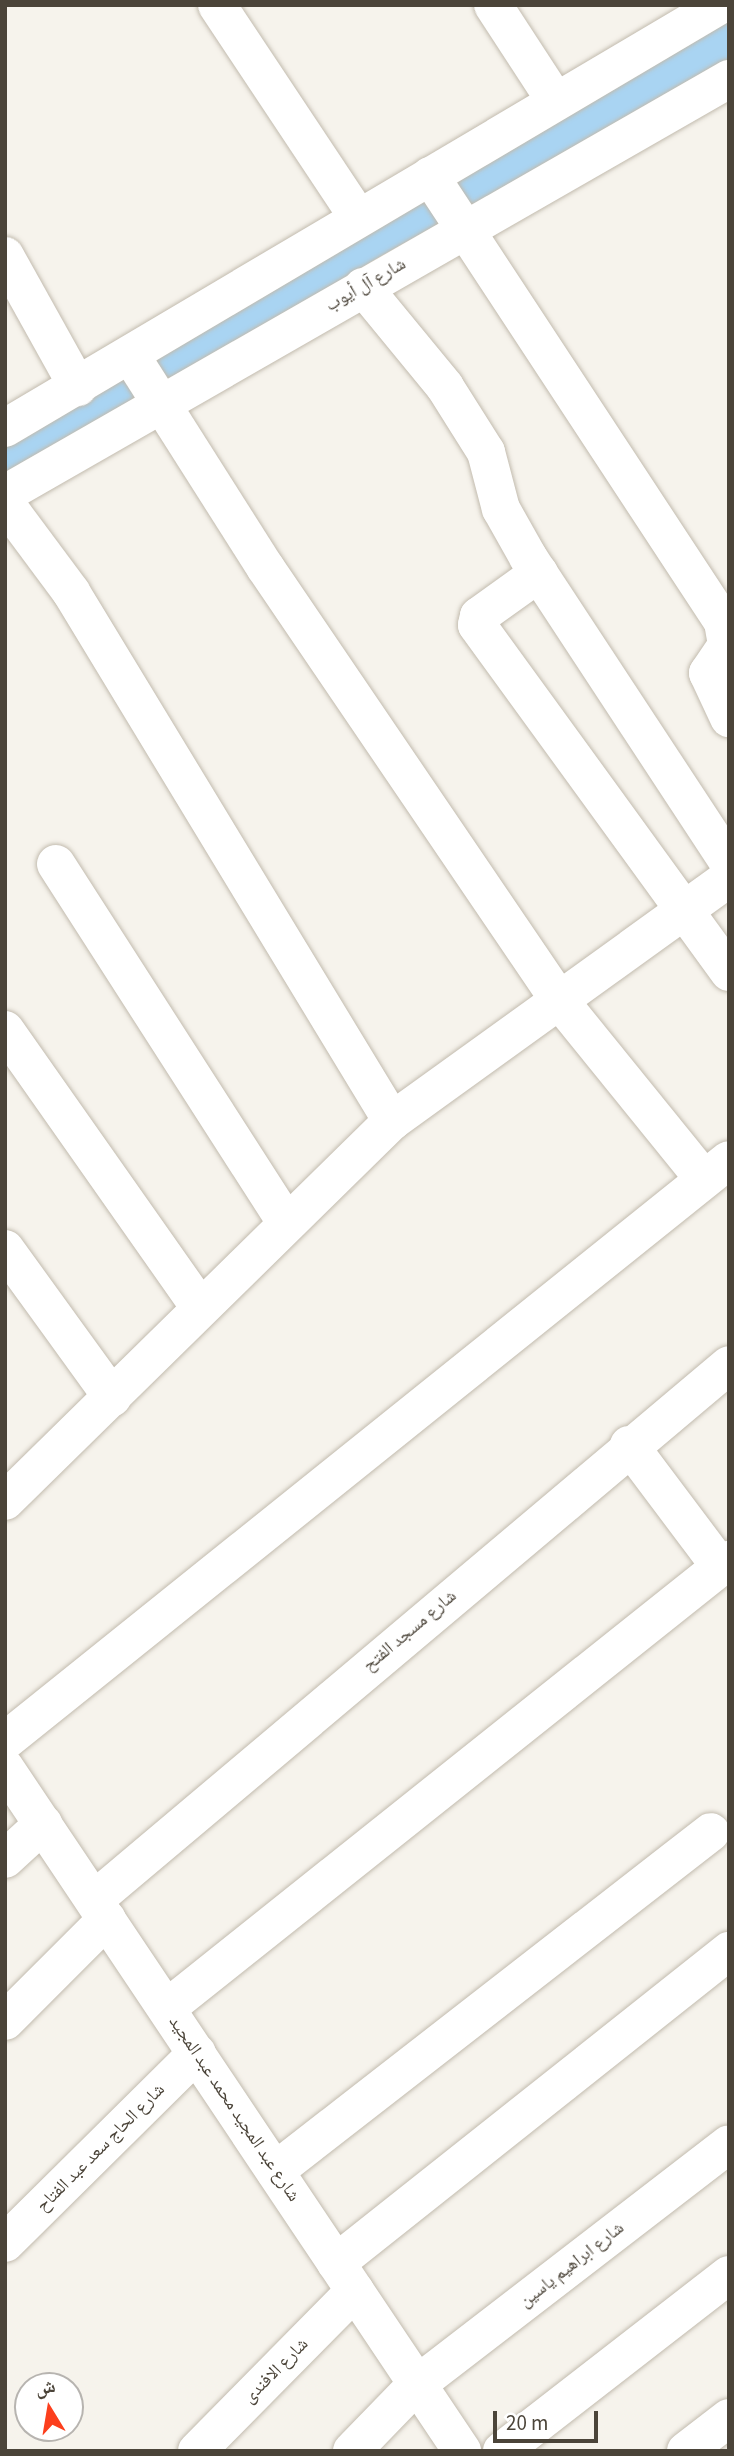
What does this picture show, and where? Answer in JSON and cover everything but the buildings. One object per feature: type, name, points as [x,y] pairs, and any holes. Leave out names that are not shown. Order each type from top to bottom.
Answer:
[{"type":"street","points":[[217,5],[357,216]]},
{"type":"street","points":[[493,5],[555,100]]},
{"type":"street","name":"شارع آل أيوب","points":[[5,429],[78,387],[146,380],[363,287],[447,202],[555,100],[720,5]]},
{"type":"street","name":"شارع آل أيوب","points":[[5,494],[357,216],[447,202],[729,79]]},
{"type":"street","points":[[447,202],[723,622],[727,645],[708,673],[729,718]]},
{"type":"street","points":[[5,256],[78,387]]},
{"type":"street","points":[[363,287],[445,387],[486,452],[501,509],[539,573],[729,863]]},
{"type":"street","points":[[5,1741],[716,1170],[559,1000],[146,380]]},
{"type":"street","points":[[5,503],[71,592],[392,1121]]},
{"type":"street","points":[[539,573],[479,616],[477,625],[681,913],[729,972]]},
{"type":"street","points":[[55,864],[285,1221]]},
{"type":"street","points":[[5,1501],[113,1397],[285,1221],[392,1121],[729,878]]},
{"type":"street","points":[[5,1030],[199,1306]]},
{"type":"street","points":[[5,1249],[113,1397]]},
{"type":"street","name":"شارع مسجد الفتح","points":[[5,2021],[101,1909],[629,1445],[729,1365]]},
{"type":"street","points":[[167,2008],[725,1563],[629,1445]]},
{"type":"street","name":"شارع عبد المجيد محمد عبد المجيد","points":[[5,1768],[346,2277],[415,2386],[462,2451]]},
{"type":"street","points":[[5,1859],[43,1824]]},
{"type":"street","points":[[275,2171],[711,1832]]},
{"type":"street","name":"شارع الافندى","points":[[197,2451],[346,2277],[729,1951]]},
{"type":"street","name":"شارع الحاج سعد عبد الفتاح","points":[[5,2243],[197,2053]]},
{"type":"street","name":"شارع ابراهيم ياسين","points":[[352,2451],[415,2386],[729,2144]]},
{"type":"street","points":[[502,2451],[729,2276]]},
{"type":"street","points":[[686,2451],[729,2418]]},
{"type":"waterway","points":[[5,461],[358,247],[729,39]]}]
